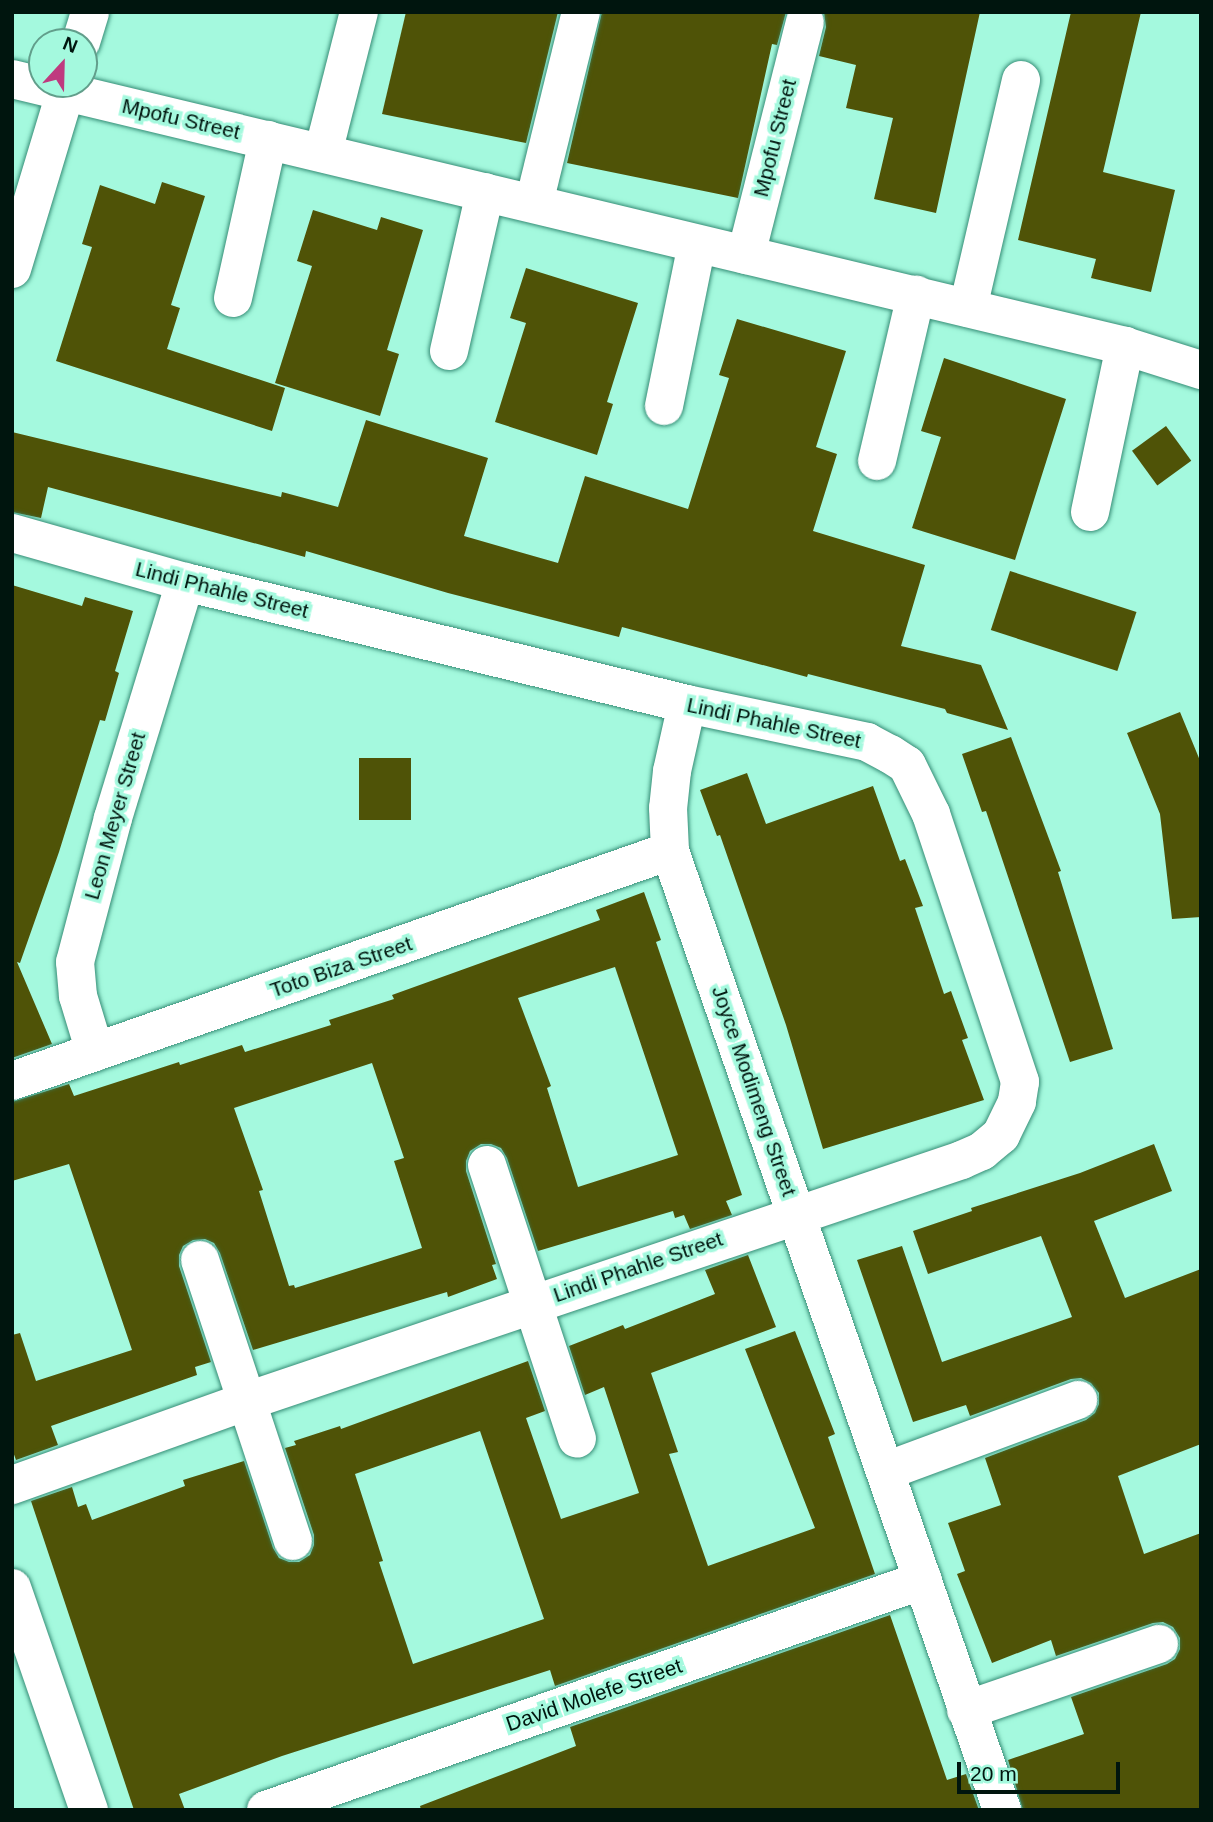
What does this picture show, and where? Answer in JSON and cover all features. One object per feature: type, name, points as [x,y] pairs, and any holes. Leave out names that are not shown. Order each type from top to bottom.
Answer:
[{"type":"street","points":[[323,153],[359,12]]},
{"type":"street","points":[[534,203],[581,12]]},
{"type":"street","name":"Mpofu Street","points":[[746,255],[805,22]]},
{"type":"street","points":[[968,308],[1021,80]]},
{"type":"street","name":"Mpofu Street","points":[[98,96],[268,140],[1125,346],[1201,370]]},
{"type":"street","points":[[12,269],[64,98]]},
{"type":"street","name":"Mpofu Street","points":[[233,298],[268,140]]},
{"type":"street","points":[[449,351],[485,192]]},
{"type":"street","points":[[664,406],[697,244]]},
{"type":"street","points":[[877,461],[916,295]]},
{"type":"street","points":[[1090,512],[1125,346]]},
{"type":"street","name":"Lindi Phahle Street","points":[[12,533],[185,582],[687,705],[867,742],[907,765],[932,814],[1020,1082],[1011,1118],[1001,1135],[982,1152],[247,1401],[12,1485]]},
{"type":"street","name":"Leon Meyer Street","points":[[95,1052],[78,996],[75,962],[113,818],[185,582]]},
{"type":"street","name":"Joyce Modimeng Street","points":[[687,705],[672,771],[668,808],[670,851],[798,1213],[1002,1810]]},
{"type":"street","name":"Toto Biza Street","points":[[12,1081],[670,851]]},
{"type":"street","name":"Lindi Phahle Street","points":[[487,1165],[577,1439]]},
{"type":"street","points":[[200,1260],[293,1541]]},
{"type":"street","points":[[886,1471],[1078,1400]]},
{"type":"street","name":"David Molefe Street","points":[[266,1810],[923,1580]]},
{"type":"street","points":[[12,1588],[89,1810]]},
{"type":"street","points":[[966,1710],[1159,1644]]},
{"type":"building","points":[[406,12],[558,12],[526,143],[382,114]]},
{"type":"building","points":[[602,12],[786,12],[777,45],[772,44],[738,198],[567,163]]},
{"type":"building","points":[[824,12],[980,12],[936,213],[874,199],[893,118],[846,108],[856,65],[819,56],[826,27]]},
{"type":"building","points":[[1071,12],[1141,12],[1103,172],[1175,190],[1151,292],[1091,278],[1096,259],[1018,240]]},
{"type":"building","points":[[162,182],[205,196],[171,305],[180,308],[167,349],[285,388],[272,431],[56,361],[92,247],[82,244],[100,185],[155,204]]},
{"type":"building","points":[[313,210],[377,230],[381,217],[423,230],[387,350],[399,354],[380,416],[275,383],[312,266],[297,261]]},
{"type":"building","points":[[526,268],[638,303],[607,402],[613,404],[597,455],[495,422],[526,323],[510,318]]},
{"type":"building","points":[[737,319],[846,351],[816,447],[837,454],[813,531],[925,565],[901,646],[981,665],[1008,730],[947,713],[945,709],[808,674],[807,677],[622,627],[619,637],[448,593],[306,551],[305,557],[48,487],[41,518],[12,512],[12,432],[281,497],[282,492],[338,507],[366,420],[488,458],[464,536],[558,563],[585,476],[688,509],[729,378],[719,375]]},
{"type":"building","points":[[944,358],[1066,399],[1015,560],[912,528],[941,437],[921,431]]},
{"type":"building","points":[[1166,426],[1191,461],[1157,485],[1132,451]]},
{"type":"building","points":[[1010,571],[1136,612],[1117,671],[991,630]]},
{"type":"building","points":[[12,585],[82,606],[85,597],[133,611],[115,671],[119,673],[105,721],[100,720],[59,852],[20,963],[17,962],[52,1044],[12,1058]]},
{"type":"building","points":[[1180,712],[1201,763],[1201,917],[1172,919],[1160,814],[1127,733]]},
{"type":"building","points":[[1011,737],[1061,871],[1058,872],[1113,1049],[1070,1062],[986,811],[982,812],[962,754]]},
{"type":"building","points":[[359,758],[411,758],[411,820],[359,820]]},
{"type":"building","points":[[747,773],[766,824],[873,786],[900,861],[905,859],[923,906],[915,908],[944,994],[951,991],[968,1038],[962,1040],[984,1100],[823,1149],[786,1025],[720,835],[717,836],[700,790]]},
{"type":"building","points":[[644,892],[661,940],[656,942],[742,1195],[726,1201],[732,1215],[690,1229],[684,1215],[675,1218],[673,1211],[538,1251],[507,1158],[501,1148],[481,1144],[470,1151],[466,1171],[496,1264],[492,1265],[497,1279],[448,1297],[447,1292],[253,1350],[220,1253],[214,1243],[205,1239],[193,1240],[183,1246],[179,1255],[179,1266],[211,1362],[195,1367],[197,1375],[51,1426],[58,1445],[16,1460],[12,1449],[12,1335],[20,1333],[36,1381],[132,1350],[69,1164],[12,1181],[12,1102],[69,1084],[74,1096],[179,1062],[180,1065],[242,1045],[245,1052],[331,1025],[329,1020],[394,999],[392,995],[600,920],[596,910]],"holes":[[[615,967],[678,1155],[578,1187],[547,1088],[551,1086],[518,998]],[[372,1063],[404,1158],[394,1161],[422,1248],[295,1288],[294,1285],[289,1286],[259,1191],[263,1190],[234,1108]]]},
{"type":"building","points":[[1154,1144],[1172,1191],[1094,1221],[1125,1298],[1201,1269],[1201,1444],[1118,1476],[1144,1554],[1201,1533],[1201,1810],[1023,1810],[1008,1760],[1084,1734],[1071,1697],[1167,1664],[1175,1659],[1180,1649],[1180,1638],[1173,1627],[1163,1622],[1153,1623],[1056,1656],[1051,1640],[992,1663],[957,1574],[965,1571],[948,1523],[1001,1505],[985,1458],[1086,1420],[1095,1413],[1099,1404],[1099,1393],[1091,1383],[1081,1378],[1071,1379],[970,1416],[966,1405],[913,1422],[857,1260],[902,1246],[942,1362],[1072,1317],[1041,1236],[928,1274],[913,1231],[972,1211],[971,1208],[1080,1173]]},
{"type":"building","points":[[748,1255],[776,1327],[651,1373],[678,1452],[669,1454],[708,1566],[815,1528],[745,1349],[795,1331],[835,1434],[828,1437],[875,1574],[555,1686],[550,1670],[282,1756],[179,1794],[185,1810],[134,1810],[31,1501],[72,1487],[78,1507],[86,1504],[92,1520],[185,1486],[183,1480],[244,1461],[273,1548],[279,1558],[299,1562],[310,1555],[314,1535],[285,1448],[296,1445],[294,1441],[340,1426],[341,1429],[528,1361],[545,1411],[526,1418],[561,1519],[639,1493],[604,1387],[585,1395],[569,1346],[623,1325],[625,1329],[715,1294],[705,1270]],"holes":[[[480,1431],[544,1619],[413,1664],[379,1562],[383,1561],[355,1474]]]},
{"type":"building","points":[[890,1615],[947,1780],[966,1774],[979,1810],[421,1810],[420,1806],[576,1746],[570,1727]]}]
